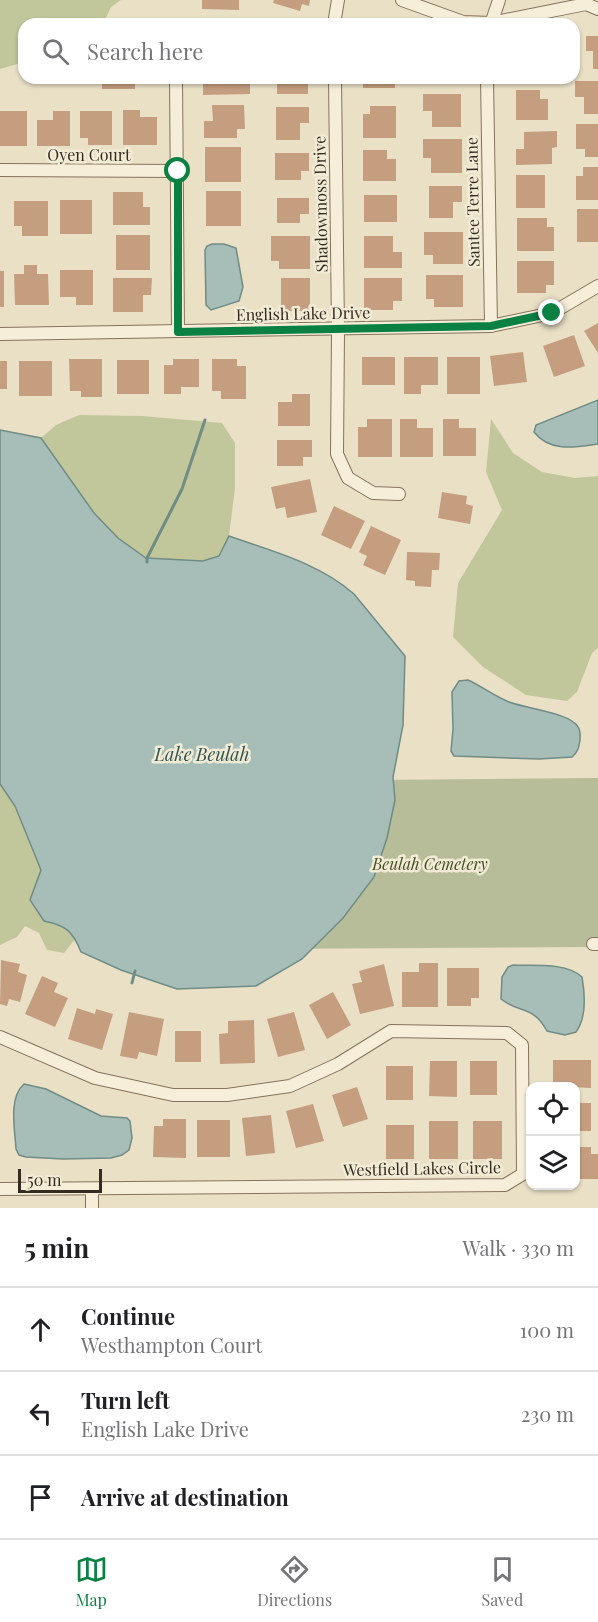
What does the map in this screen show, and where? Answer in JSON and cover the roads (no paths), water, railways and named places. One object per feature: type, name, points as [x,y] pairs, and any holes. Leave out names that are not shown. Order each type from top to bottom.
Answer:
[{"type":"street","points":[[335,18],[338,0]]},
{"type":"street","points":[[402,0],[452,18]]},
{"type":"street","points":[[493,18],[499,0]]},
{"type":"street","points":[[520,18],[586,4],[598,9]]},
{"type":"street","points":[[176,84],[178,332]]},
{"type":"street","name":"Shadowmoss Drive","points":[[334,84],[338,330],[337,454],[348,478],[373,493],[399,494]]},
{"type":"street","name":"Santee Terre Lane","points":[[487,84],[491,326]]},
{"type":"street","name":"Oyen Court","points":[[0,170],[178,171]]},
{"type":"street","name":"English Lake Drive","points":[[0,334],[491,326],[552,313],[598,286]]},
{"type":"street","name":"Westfield Lakes Circle","points":[[0,1037],[95,1078],[173,1095],[227,1095],[290,1086],[338,1064],[391,1031],[507,1033],[522,1045],[523,1174],[505,1185],[0,1189]]},
{"type":"street","points":[[92,1190],[92,1208]]},
{"type":"water","points":[[212,244],[224,244],[236,248],[243,287],[239,301],[211,310],[206,305],[205,250]]},
{"type":"water","points":[[598,400],[598,444],[573,447],[556,446],[540,439],[534,432],[536,425]]},
{"type":"water","name":"Lake Beulah","points":[[0,430],[41,438],[94,513],[118,538],[146,558],[203,561],[219,556],[229,536],[278,553],[326,574],[354,594],[405,656],[403,725],[393,777],[395,800],[387,838],[374,877],[343,918],[302,959],[256,986],[177,989],[121,970],[81,952],[71,934],[63,927],[44,921],[30,900],[41,870],[15,806],[0,784]]},
{"type":"water","points":[[468,680],[509,702],[574,722],[580,734],[576,753],[572,757],[539,759],[454,756],[451,751],[452,692],[459,681]]},
{"type":"water","points":[[513,965],[558,967],[575,972],[582,977],[584,1012],[576,1032],[565,1035],[547,1031],[537,1017],[501,999],[502,977],[508,967]]},
{"type":"water","points":[[24,1084],[46,1089],[101,1116],[127,1118],[130,1121],[132,1138],[129,1150],[111,1158],[63,1159],[19,1155],[16,1149],[14,1106],[19,1090]]},
{"type":"waterway","points":[[147,562],[182,489],[205,420]]},
{"type":"waterway","points":[[132,983],[135,971]]},
{"type":"park label","name":"Beulah Cemetery","points":[[430,863]]}]
